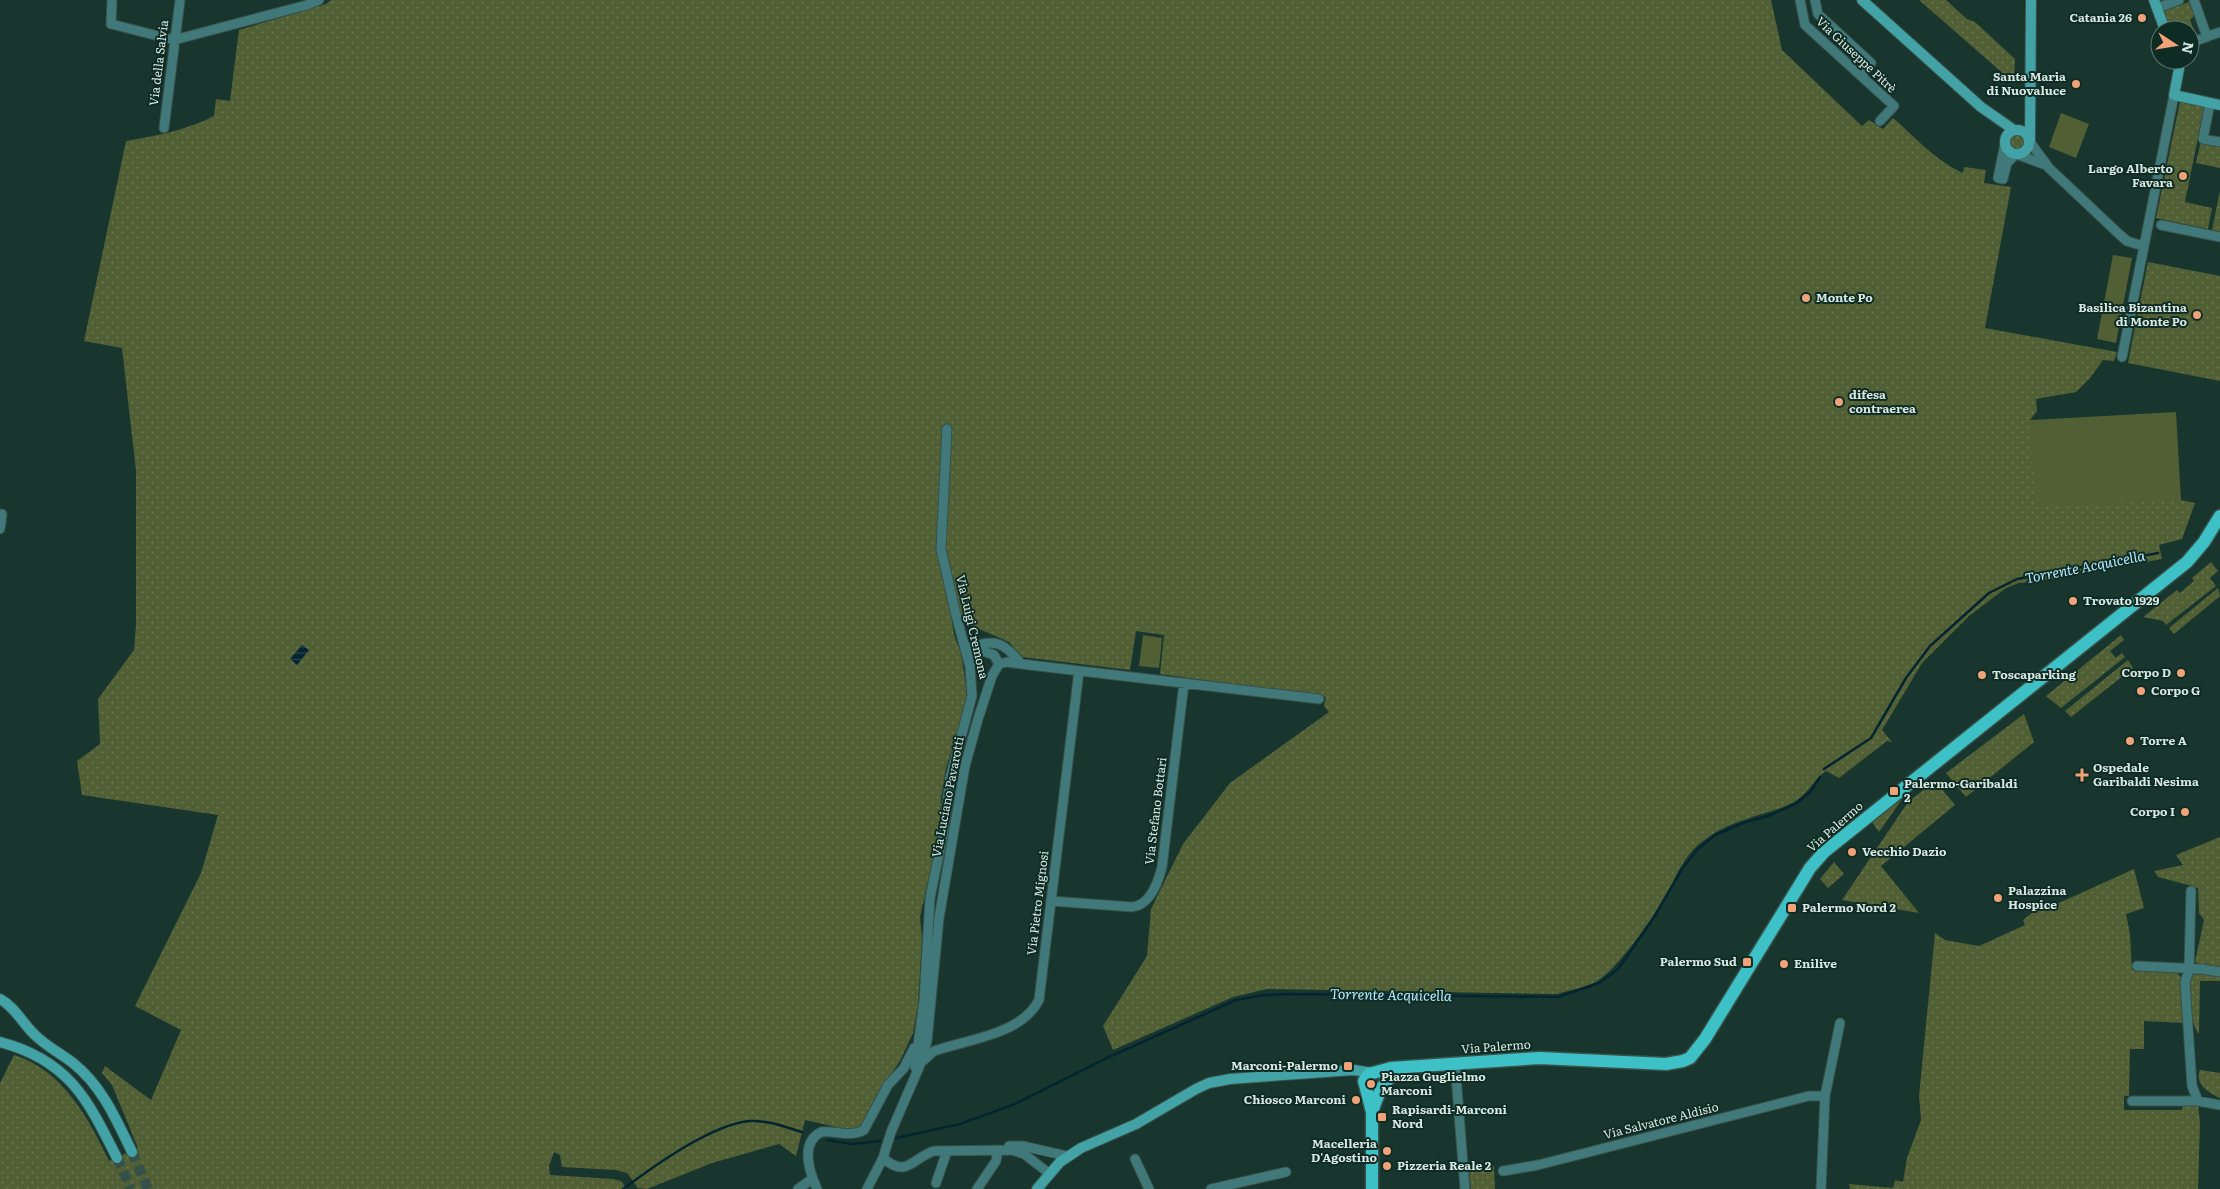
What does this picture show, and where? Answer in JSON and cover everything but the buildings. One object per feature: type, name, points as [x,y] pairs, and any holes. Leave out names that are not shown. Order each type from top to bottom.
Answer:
[{"type":"main road","points":[[1862,0],[1981,107],[2000,129],[2010,152],[2017,155],[2025,152],[2030,142],[2028,107],[2031,3]]},
{"type":"main road","points":[[2156,4],[2162,20]]},
{"type":"main road","points":[[2179,70],[2174,95],[2215,104]]},
{"type":"main road","points":[[1981,107],[2015,130],[2024,132],[2030,142]]},
{"type":"main road","points":[[2005,143],[2007,136],[2025,121],[2028,107]]},
{"type":"main road","name":"Via Palermo","points":[[1374,1073],[1391,1068],[1539,1058],[1648,1064],[1676,1063],[1690,1058],[1705,1039],[1810,868],[1824,852],[2188,562],[2204,542],[2220,516]]},
{"type":"main road","points":[[2204,542],[2220,528]]},
{"type":"main road","points":[[0,1000],[9,1005],[36,1036],[73,1063],[94,1083],[108,1104],[132,1152]]},
{"type":"main road","points":[[0,1042],[37,1056],[70,1081],[91,1107],[117,1158]]},
{"type":"main road","points":[[1372,1112],[1386,1080],[1406,1067]]},
{"type":"main road","points":[[1037,1189],[1067,1156],[1136,1124],[1209,1083],[1230,1079],[1354,1070],[1374,1073],[1382,1078],[1382,1087]]},
{"type":"main road","points":[[1336,1072],[1351,1077],[1374,1092],[1382,1087]]},
{"type":"main road","points":[[1372,1189],[1372,1112],[1366,1087],[1366,1077],[1374,1073]]},
{"type":"street","points":[[112,0],[111,24],[174,40],[308,5],[319,0]]},
{"type":"street","name":"Via della Salvia","points":[[164,128],[180,0]]},
{"type":"street","name":"Via Giuseppe Pitrè","points":[[1800,0],[1805,25],[1894,106],[1880,121]]},
{"type":"street","points":[[1815,0],[1818,14],[1871,63],[1861,76]]},
{"type":"street","points":[[2156,4],[2179,0]]},
{"type":"street","points":[[2194,0],[2207,37]]},
{"type":"street","points":[[1805,25],[1818,14]]},
{"type":"street","points":[[2200,39],[2220,32]]},
{"type":"street","points":[[1847,63],[1858,51]]},
{"type":"street","points":[[2122,357],[2174,95]]},
{"type":"street","points":[[2215,104],[2203,139],[2220,142]]},
{"type":"street","points":[[2030,142],[2049,168]]},
{"type":"street","points":[[2005,143],[1998,178],[2003,179],[2007,163],[2017,155],[2040,162],[2049,168],[2127,241],[2143,246]]},
{"type":"street","points":[[2161,225],[2220,236]]},
{"type":"street","name":"Via Luigi Cremona","points":[[914,1077],[924,1001],[930,898],[944,829],[952,770],[971,705],[973,688],[966,649],[941,549],[947,429]]},
{"type":"street","points":[[0,530],[1,514]]},
{"type":"street","points":[[966,649],[979,644],[995,642],[1010,650],[1021,664]]},
{"type":"street","points":[[970,667],[974,655],[983,651],[994,654],[999,664],[1007,662],[1319,699]]},
{"type":"street","name":"Via Luciano Pavarotti","points":[[927,1052],[941,902],[965,766],[992,676],[999,664]]},
{"type":"street","name":"Via Pietro Mignosi","points":[[914,1077],[927,1052],[1015,1024],[1031,1012],[1040,993],[1079,671]]},
{"type":"street","name":"Via Stefano Bottari","points":[[1051,901],[1132,908],[1141,905],[1152,893],[1162,867],[1184,684]]},
{"type":"street","points":[[2191,890],[2189,970],[2185,982],[2192,1086],[2198,1101]]},
{"type":"street","points":[[2136,966],[2189,970],[2202,969],[2220,972]]},
{"type":"street","points":[[1821,1189],[1825,1096],[1840,1023]]},
{"type":"street","name":"Via Luigi Cremona","points":[[817,1189],[812,1179],[808,1148],[813,1137],[821,1132],[855,1134],[864,1130],[888,1085],[898,1076],[909,1060],[919,1036]]},
{"type":"street","points":[[1455,1064],[1466,1189]]},
{"type":"street","points":[[867,1189],[883,1158],[891,1132],[914,1077],[898,1076]]},
{"type":"street","name":"Via Salvatore Aldisio","points":[[1503,1171],[1538,1165],[1809,1096],[1825,1096]]},
{"type":"street","points":[[2132,1101],[2198,1101],[2220,1105]]},
{"type":"street","points":[[998,1150],[1018,1146],[1067,1156]]},
{"type":"street","points":[[977,1189],[996,1161],[998,1150]]},
{"type":"street","points":[[883,1158],[897,1167],[908,1167],[924,1155],[934,1151],[1016,1151],[1050,1174]]},
{"type":"street","points":[[936,1183],[947,1151]]},
{"type":"street","points":[[1135,1160],[1149,1189]]},
{"type":"street","points":[[1210,1189],[1286,1172]]},
{"type":"street","points":[[798,1189],[812,1179]]},
{"type":"green space","points":[[331,0],[1771,0],[1782,50],[1862,126],[1869,120],[1883,129],[1893,118],[1926,148],[1953,168],[1963,173],[1964,167],[1986,170],[1984,183],[2011,187],[1985,328],[2117,352],[2114,361],[2103,360],[2090,378],[2076,392],[2036,399],[2037,411],[2030,420],[2181,500],[2195,503],[2182,539],[2159,545],[2162,559],[2047,580],[2019,583],[2006,588],[1969,616],[1922,663],[1882,730],[1892,742],[1887,741],[1839,778],[1826,771],[1801,797],[1791,804],[1731,824],[1703,841],[1684,862],[1654,914],[1625,954],[1605,975],[1597,981],[1582,987],[1557,994],[1267,989],[1233,997],[1113,1050],[1103,1026],[1147,956],[1151,909],[1183,844],[1230,783],[1329,712],[1324,706],[1326,697],[1160,674],[1164,635],[1136,631],[1130,670],[1022,657],[1009,642],[963,622],[959,607],[950,609],[954,635],[961,653],[968,699],[946,768],[941,798],[940,828],[920,917],[922,939],[918,1005],[913,1033],[900,1061],[877,1095],[863,1124],[855,1129],[845,1129],[805,1120],[796,1156],[779,1144],[712,1163],[647,1189],[638,1188],[627,1173],[616,1170],[562,1167],[560,1155],[554,1152],[549,1166],[550,1175],[613,1179],[621,1181],[627,1189],[0,1189],[0,1083],[14,1055],[31,1062],[47,1072],[60,1084],[83,1113],[109,1161],[138,1148],[112,1085],[102,1073],[105,1066],[151,1100],[181,1030],[135,1006],[201,873],[218,815],[82,795],[77,761],[100,744],[98,699],[134,650],[136,625],[136,471],[122,348],[84,341],[126,141],[182,129],[214,116],[216,99],[230,101],[239,30],[326,4]]},
{"type":"green space","points":[[1919,0],[1946,0],[1967,19],[1975,22],[2015,59],[2014,83]]},
{"type":"green space","points":[[2189,2],[2194,16],[2190,20],[2167,20],[2164,11]]},
{"type":"green space","points":[[2180,102],[2204,107],[2185,202],[2212,208],[2208,229],[2156,218]]},
{"type":"green space","points":[[2061,113],[2089,124],[2076,158],[2049,147]]},
{"type":"green space","points":[[2018,134],[2024,137],[2027,143],[2024,149],[2018,152],[2012,149],[2009,143],[2012,137]]},
{"type":"green space","points":[[2201,141],[2220,145],[2220,168],[2196,163]]},
{"type":"green space","points":[[2220,191],[2220,232],[2212,230]]},
{"type":"green space","points":[[2113,255],[2132,258],[2116,343],[2097,339]]},
{"type":"green space","points":[[2148,262],[2220,276],[2220,381],[2128,363]]},
{"type":"green space","points":[[2176,412],[2181,500],[2035,507],[2030,420]]},
{"type":"green space","points":[[2211,562],[2218,571],[2210,578],[2216,586],[2166,625],[2163,621],[2143,617],[2177,590],[2180,593],[2194,581],[2192,578]]},
{"type":"green space","points":[[2218,588],[2220,596],[2174,634],[2169,628]]},
{"type":"green space","points":[[1143,635],[1162,638],[1159,668],[1139,666]]},
{"type":"green space","points":[[2121,635],[2124,640],[2110,651],[2116,658],[2122,653],[2125,657],[2061,708],[2046,696]]},
{"type":"green space","points":[[2128,660],[2133,668],[2071,717],[2065,711]]},
{"type":"green space","points":[[2024,714],[2034,742],[1966,797],[1946,773]]},
{"type":"green space","points":[[1935,781],[1955,805],[1881,866],[1919,913],[1842,900],[1908,802]]},
{"type":"green space","points":[[1905,795],[1879,832],[1872,822]]},
{"type":"green space","points":[[2220,837],[2220,969],[2202,966],[2195,962],[2204,920],[2199,913],[2198,887],[2194,889],[2192,886],[2158,877],[2154,871],[2183,865],[2176,855]]},
{"type":"green space","points":[[1834,862],[1844,874],[1828,888],[1820,879]]},
{"type":"green space","points":[[2134,869],[2144,908],[2126,914],[2130,934],[2132,970],[2177,973],[2181,977],[2185,1023],[2144,1021],[2144,1049],[2130,1049],[2129,1096],[2124,1096],[2124,1110],[2182,1110],[2183,1104],[2198,1105],[2200,1122],[2198,1189],[1850,1189],[1849,1184],[1893,1188],[1895,1180],[1903,1182],[1907,1158],[1921,1120],[1919,1096],[1935,933],[1945,940],[1979,946],[2025,925],[2023,920],[2042,905],[2050,907]]},
{"type":"green space","points":[[2197,972],[2220,975],[2220,981],[2200,981],[2199,1034],[2190,1012],[2189,1002],[2190,983],[2192,976]]},
{"type":"green space","points":[[2200,1070],[2220,1073],[2220,1098],[2207,1091],[2201,1084],[2199,1080]]},
{"type":"green space","points":[[1494,1166],[1495,1189],[1471,1189],[1469,1170],[1481,1170]]},
{"type":"water","points":[[302,645],[309,650],[297,665],[290,659]]},
{"type":"waterway","name":"Torrente Acquicella","points":[[1824,769],[1871,738],[1906,678],[1930,646],[1989,593],[2017,579],[2158,553]]},
{"type":"waterway","name":"Torrente Acquicella","points":[[896,1138],[960,1124],[1015,1104],[1109,1057],[1236,1000],[1263,995],[1290,994],[1558,997],[1599,983],[1618,969],[1653,919],[1682,869],[1697,850],[1715,835],[1743,823],[1768,816],[1797,803],[1811,791],[1820,777]]},
{"type":"waterway","name":"Torrente Acquicella","points":[[623,1189],[701,1138],[735,1124],[750,1121],[763,1122],[802,1132]]},
{"type":"waterway","name":"Torrente Acquicella","points":[[828,1140],[851,1144],[880,1141]]},
{"type":"tunnel","points":[[132,1152],[148,1189]]},
{"type":"tunnel","points":[[117,1158],[131,1189]]},
{"type":"place","name":"Catania 26","points":[[2142,18]]},
{"type":"place","name":"Santa Maria di Nuovaluce","points":[[2076,84]]},
{"type":"place","name":"Largo Alberto Favara","points":[[2183,176]]},
{"type":"place","name":"Monte Po","points":[[1806,298]]},
{"type":"place","name":"Basilica Bizantina di Monte Po","points":[[2197,315]]},
{"type":"place","name":"difesa contraerea","points":[[1839,402]]},
{"type":"place","name":"Trovato 1929","points":[[2073,601]]},
{"type":"place","name":"Corpo D","points":[[2181,673]]},
{"type":"place","name":"Toscaparking","points":[[1982,675]]},
{"type":"place","name":"Corpo G","points":[[2141,691]]},
{"type":"place","name":"Torre A","points":[[2130,741]]},
{"type":"place","name":"Ospedale Garibaldi Nesima","points":[[2082,775]]},
{"type":"place","name":"Palermo-Garibaldi 2","points":[[1894,791]]},
{"type":"place","name":"Corpo I","points":[[2185,812]]},
{"type":"place","name":"Vecchio Dazio","points":[[1852,852]]},
{"type":"place","name":"Palazzina Hospice","points":[[1998,898]]},
{"type":"place","name":"Palermo Nord 2","points":[[1792,908]]},
{"type":"place","name":"Palermo Sud","points":[[1747,962]]},
{"type":"place","name":"Enilive","points":[[1784,964]]},
{"type":"place","name":"Marconi-Palermo","points":[[1348,1066]]},
{"type":"place","name":"Piazza Guglielmo Marconi","points":[[1371,1084]]},
{"type":"place","name":"Chiosco Marconi","points":[[1356,1100]]},
{"type":"place","name":"Rapisardi-Marconi Nord","points":[[1382,1117]]},
{"type":"place","name":"Macelleria D'Agostino","points":[[1387,1151]]},
{"type":"place","name":"Pizzeria Reale 2","points":[[1387,1166]]}]
